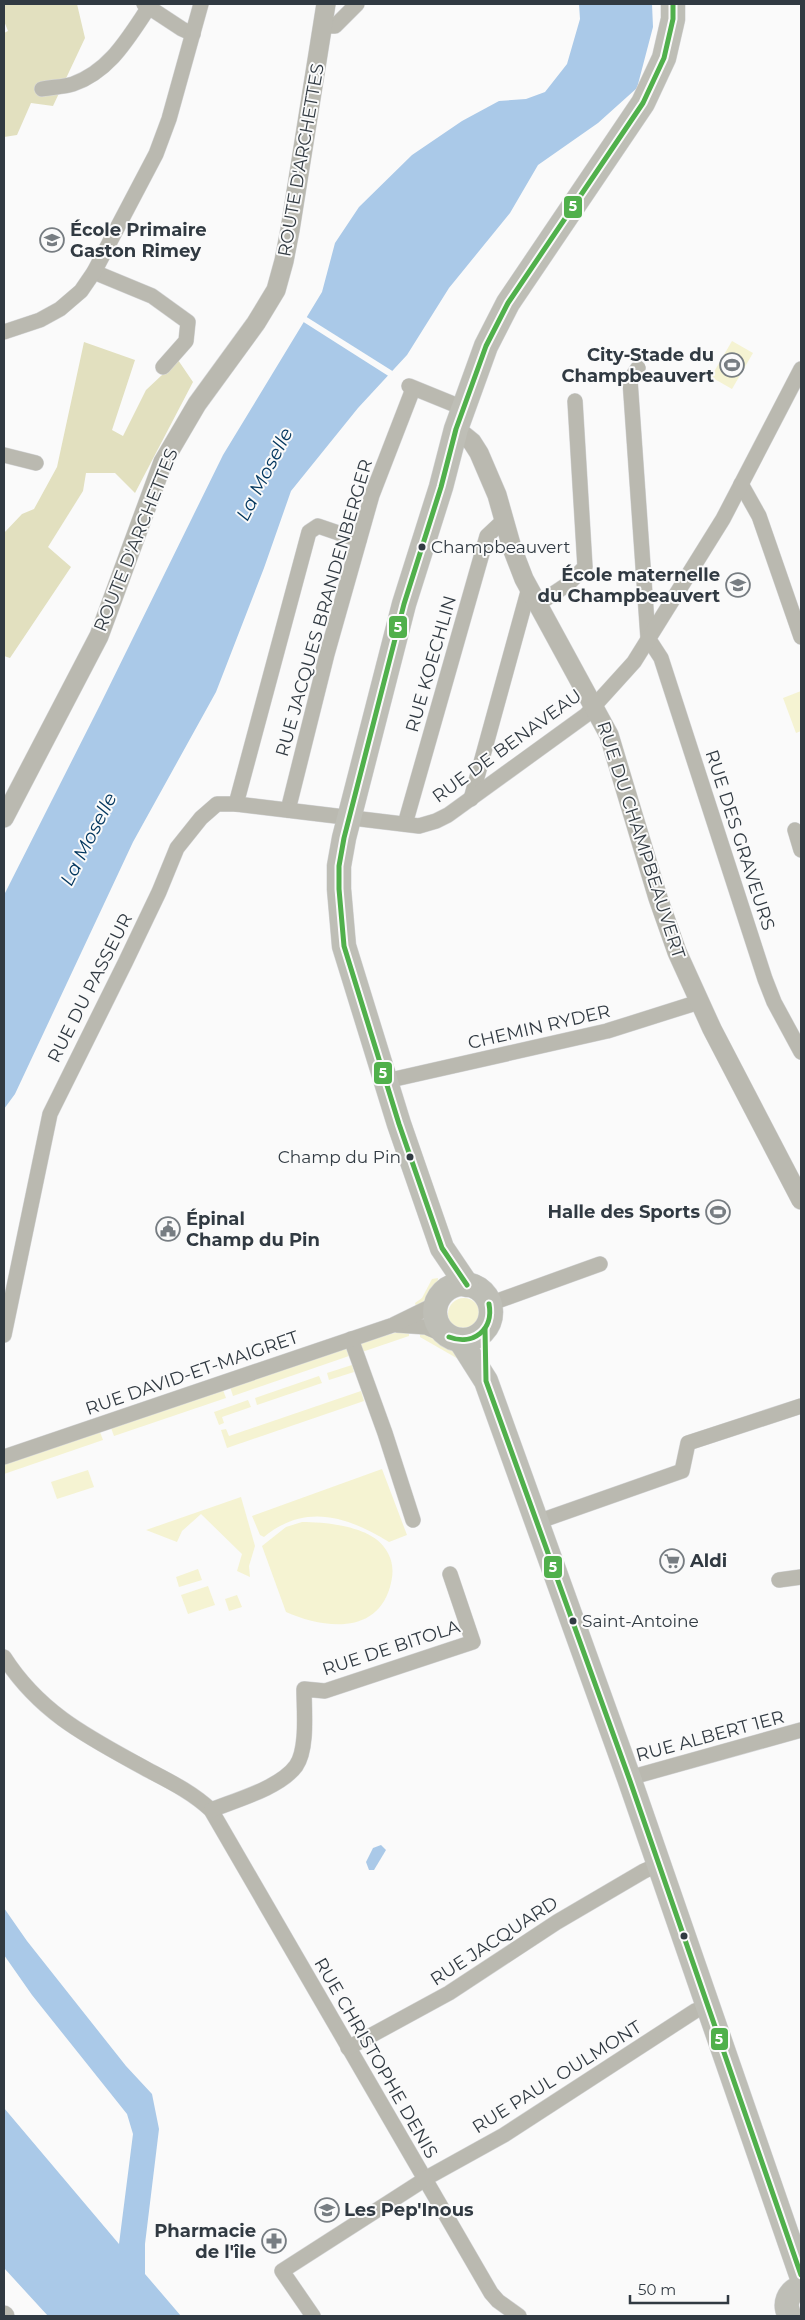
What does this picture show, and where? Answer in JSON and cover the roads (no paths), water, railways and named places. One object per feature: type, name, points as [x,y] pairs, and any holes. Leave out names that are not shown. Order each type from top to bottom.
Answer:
[{"type":"main road","points":[[673,4],[673,19],[664,58],[643,103],[508,303],[486,346],[460,419],[441,487],[404,604],[348,818],[339,866],[340,916],[344,946],[386,1081],[442,1248],[449,1293],[435,1314],[438,1326],[454,1338],[486,1381],[629,1778],[801,2275]]},
{"type":"main road","points":[[449,1293],[476,1288],[484,1294],[489,1304],[490,1317],[485,1329],[486,1381]]},
{"type":"main road","points":[[454,1338],[473,1338],[485,1329]]},
{"type":"main road","points":[[784,2313],[791,2294],[801,2287]]},
{"type":"street","points":[[164,4],[169,20]]},
{"type":"street","points":[[4,332],[40,320],[60,308],[81,291],[94,272],[156,154],[169,118],[201,4]]},
{"type":"street","name":"ROUTE D'ARCHETTES","points":[[4,818],[99,636],[163,462],[197,404],[256,322],[276,290],[290,230],[326,4]]},
{"type":"street","points":[[323,26],[335,26],[357,4]]},
{"type":"street","points":[[42,89],[72,84],[96,74],[119,52],[146,5],[193,34]]},
{"type":"street","points":[[94,272],[152,296],[188,322],[186,341],[163,367]]},
{"type":"street","points":[[638,368],[630,380],[648,638]]},
{"type":"street","name":"RUE DE BENAVEAU","points":[[348,818],[419,826],[436,821],[471,799],[586,714],[634,662],[723,519],[801,369]]},
{"type":"street","name":"RUE JACQUES BRANDENBERGER","points":[[288,810],[327,654],[359,540],[372,496],[411,388],[460,419]]},
{"type":"street","points":[[538,604],[568,584],[585,567],[576,400]]},
{"type":"street","name":"RUE DU CHAMPBEAUVERT","points":[[460,419],[479,453],[497,495],[512,548],[529,588],[595,705],[609,735],[668,925],[699,1002],[801,1197]]},
{"type":"street","points":[[4,455],[36,462]]},
{"type":"street","points":[[741,484],[758,516],[801,637]]},
{"type":"street","name":"RUE KOECHLIN","points":[[405,824],[487,536],[504,520]]},
{"type":"street","points":[[236,804],[310,532],[318,526],[359,540]]},
{"type":"street","points":[[471,799],[529,588]]},
{"type":"street","name":"RUE DES GRAVEURS","points":[[648,638],[661,658],[765,979],[774,1002],[801,1052]]},
{"type":"street","name":"RUE DU PASSEUR","points":[[4,1335],[50,1114],[159,892],[177,848],[201,818],[218,804],[236,804],[348,818]]},
{"type":"street","points":[[795,830],[801,850]]},
{"type":"street","name":"CHEMIN RYDER","points":[[386,1081],[607,1031],[699,1002]]},
{"type":"street","points":[[489,1304],[600,1264]]},
{"type":"street","name":"RUE DAVID-ET-MAIGRET","points":[[4,1457],[393,1325],[449,1293]]},
{"type":"street","name":"RUE DAVID-ET-MAIGRET","points":[[393,1325],[426,1327],[454,1338]]},
{"type":"street","points":[[351,1339],[414,1520]]},
{"type":"street","points":[[536,1522],[682,1471],[688,1443],[801,1406]]},
{"type":"street","name":"RUE DE BITOLA","points":[[211,1810],[280,1780],[297,1765],[303,1748],[304,1689],[326,1692],[473,1642],[450,1574]]},
{"type":"street","points":[[779,1580],[801,1577]]},
{"type":"street","points":[[4,1657],[30,1691],[64,1722],[186,1790],[211,1810]]},
{"type":"street","name":"RUE ALBERT 1ER","points":[[629,1778],[801,1730]]},
{"type":"street","name":"RUE CHRISTOPHE DENIS","points":[[211,1810],[491,2293],[498,2301],[519,2316]]},
{"type":"street","name":"RUE JACQUARD","points":[[348,2048],[449,1993],[557,1922],[644,1871],[658,1865]]},
{"type":"street","name":"RUE PAUL OULMONT","points":[[313,2316],[282,2272],[426,2180],[504,2135],[695,2011],[708,2006]]},
{"type":"water","name":"La Moselle","points":[[579,4],[652,4],[653,27],[637,88],[598,123],[538,165],[510,213],[449,288],[407,355],[358,408],[291,491],[264,568],[216,692],[133,842],[15,1094],[4,1109],[4,895],[223,455],[322,292],[335,243],[359,207],[412,155],[462,121],[499,101],[526,99],[545,92],[567,64],[580,19]]},
{"type":"water","points":[[381,1845],[386,1850],[374,1870],[369,1870],[366,1862],[373,1848]]},
{"type":"water","points":[[4,1908],[27,1941],[126,2066],[152,2094],[159,2129],[145,2244],[145,2274],[181,2316],[48,2316],[4,2268],[4,2108],[119,2244],[133,2134],[127,2114],[32,1995],[4,1955]]},
{"type":"place","name":"École Primaire Gaston Rimey","points":[[52,240]]},
{"type":"place","name":"City-Stade du Champbeauvert","points":[[732,365]]},
{"type":"place","name":"Champbeauvert","points":[[422,547]]},
{"type":"place","name":"École maternelle du Champbeauvert","points":[[738,585]]},
{"type":"place","name":"Champ du Pin","points":[[410,1157]]},
{"type":"place","name":"Halle des Sports","points":[[718,1212]]},
{"type":"place","name":"Épinal Champ du Pin","points":[[168,1229]]},
{"type":"place","name":"Aldi","points":[[672,1561]]},
{"type":"place","name":"Saint-Antoine","points":[[573,1621]]},
{"type":"place","name":"Les Pep'Inous","points":[[327,2210]]},
{"type":"place","name":"Pharmacie de l'île","points":[[274,2241]]}]
